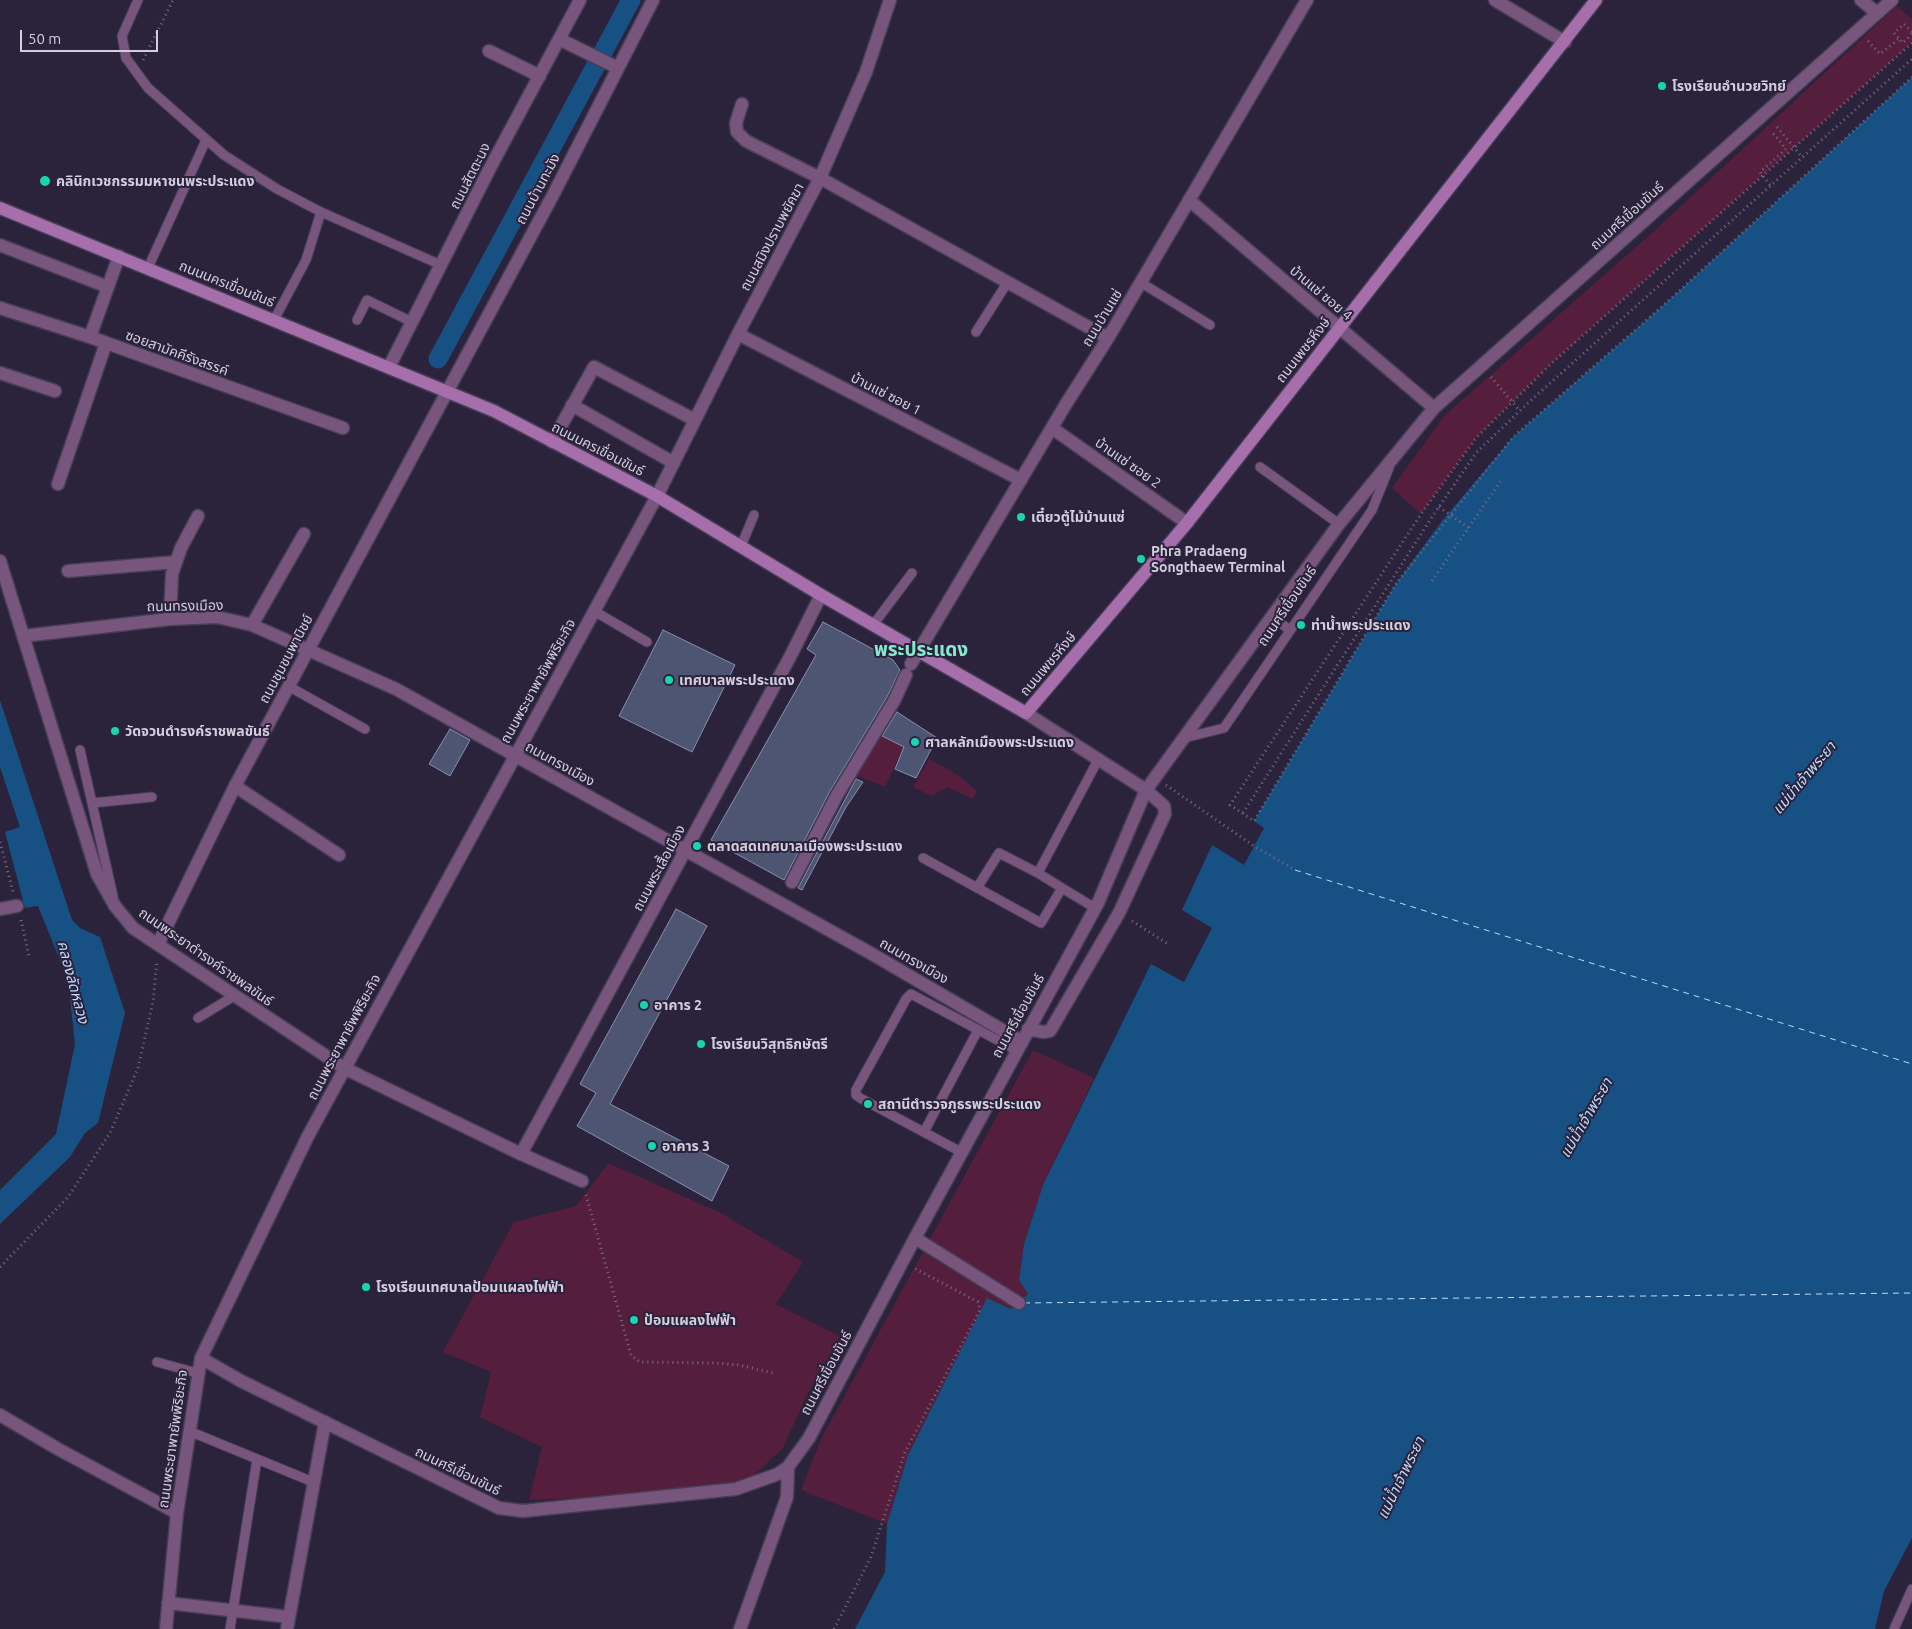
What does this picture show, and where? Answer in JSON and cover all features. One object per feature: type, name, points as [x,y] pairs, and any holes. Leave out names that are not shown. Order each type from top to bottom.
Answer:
[{"type":"main road","name":"ถนนเพชรหึงษ์","points":[[1026,713],[1187,523],[1596,0]]},
{"type":"main road","name":"ถนนนครเขื่อนขันธ์","points":[[0,208],[494,411],[657,496],[821,595],[920,650],[1026,713]]},
{"type":"street","name":"ถนนสัตตะนง","points":[[389,367],[580,0]]},
{"type":"street","name":"ถนนบ้านทะมัง","points":[[448,391],[614,66],[653,0]]},
{"type":"street","points":[[742,104],[736,123],[737,132],[746,141],[820,178],[866,72],[890,0]]},
{"type":"street","name":"ถนนบ้านแซ่","points":[[792,882],[837,796],[894,701],[920,650],[1052,428],[1108,338],[1307,0]]},
{"type":"street","points":[[1495,0],[1565,42]]},
{"type":"street","points":[[1861,0],[1877,13]]},
{"type":"street","name":"ถนนศรีเขื่อนขันธ์","points":[[201,1358],[499,1508],[523,1511],[736,1489],[778,1474],[788,1467],[809,1438],[961,1152],[1095,908],[1146,790],[1339,524],[1391,463],[1434,408],[1892,0]]},
{"type":"street","points":[[559,39],[614,66]]},
{"type":"street","points":[[489,51],[540,76]]},
{"type":"street","name":"ถนนสมิงปราบพยัคฆา","points":[[657,496],[738,334],[820,178],[1108,338]]},
{"type":"street","name":"บ้านแซ่ ซอย 4","points":[[1189,200],[1434,408]]},
{"type":"street","points":[[0,245],[108,288]]},
{"type":"street","points":[[90,337],[119,256]]},
{"type":"street","name":"ซอยสามัคคีรังสรรค์","points":[[0,308],[90,337],[343,428]]},
{"type":"street","name":"บ้านแซ่ ซอย 1","points":[[738,334],[1021,480]]},
{"type":"street","points":[[58,484],[106,343]]},
{"type":"street","points":[[552,442],[594,367],[695,420]]},
{"type":"street","points":[[0,373],[55,391]]},
{"type":"street","name":"ถนนชุมชนพานิชย์","points":[[158,944],[235,786],[448,391]]},
{"type":"street","points":[[572,405],[674,463]]},
{"type":"street","name":"บ้านแซ่ ซอย 2","points":[[1052,428],[1187,523]]},
{"type":"street","name":"ถนนพระยาพายัพพิริยะกิจ","points":[[166,1629],[177,1513],[197,1373],[201,1358],[308,1136],[514,755],[657,496]]},
{"type":"street","points":[[170,618],[170,598],[176,562],[190,528],[198,516]]},
{"type":"street","points":[[252,625],[304,534]]},
{"type":"street","name":"ถนนพระยาดำรงค์ราชพลขันธ์","points":[[0,561],[97,874],[115,906],[133,928],[344,1068],[521,1154],[582,1181]]},
{"type":"street","points":[[68,571],[176,562]]},
{"type":"street","name":"ถนนพระเสื้อเมือง","points":[[521,1154],[791,655],[821,595]]},
{"type":"street","name":"ถนนทรงเมือง","points":[[23,636],[170,618],[217,617],[252,625],[396,689],[872,954],[1019,1046]]},
{"type":"street","name":"ถนนนครเขื่อนขันธ์","points":[[1026,713],[1099,758],[1146,790],[1164,806],[1165,814],[1119,913],[1050,1031],[1043,1032],[1028,1029]]},
{"type":"street","points":[[235,786],[338,855]]},
{"type":"street","points":[[0,909],[17,906]]},
{"type":"street","points":[[915,1238],[1018,1303]]},
{"type":"street","points":[[0,1415],[65,1453],[177,1513]]},
{"type":"street","points":[[168,1603],[232,1610],[288,1623],[325,1422]]},
{"type":"street","points":[[740,1629],[787,1497],[788,1467]]},
{"type":"lane","points":[[138,0],[122,36],[126,58],[137,74],[163,103],[224,155],[277,189],[321,212],[441,265]]},
{"type":"lane","points":[[148,268],[206,140]]},
{"type":"lane","points":[[274,320],[306,260],[321,212]]},
{"type":"lane","points":[[1140,282],[1210,325]]},
{"type":"lane","points":[[976,332],[1007,283]]},
{"type":"lane","points":[[357,320],[366,300],[412,322]]},
{"type":"lane","name":"ถนนศรีเขื่อนขันธ์","points":[[1184,738],[1224,728],[1372,510],[1391,463]]},
{"type":"lane","points":[[1260,468],[1339,524]]},
{"type":"lane","points":[[741,546],[754,515]]},
{"type":"lane","points":[[873,625],[912,573]]},
{"type":"lane","points":[[594,611],[647,642]]},
{"type":"lane","points":[[1272,617],[1290,630]]},
{"type":"lane","points":[[288,686],[365,729]]},
{"type":"lane","points":[[80,750],[115,906]]},
{"type":"lane","points":[[1038,873],[1099,758]]},
{"type":"lane","points":[[92,803],[152,797]]},
{"type":"lane","points":[[977,888],[999,853],[1038,873],[1095,908]]},
{"type":"lane","points":[[923,858],[1041,922],[1062,888]]},
{"type":"lane","points":[[198,1018],[234,996]]},
{"type":"lane","points":[[961,1152],[860,1098],[856,1095],[856,1090],[908,996],[917,997],[978,1030],[1019,1046]]},
{"type":"lane","points":[[924,1132],[978,1030]]},
{"type":"lane","points":[[157,1362],[197,1373]]},
{"type":"lane","points":[[189,1430],[313,1482]]},
{"type":"lane","points":[[230,1629],[257,1459]]},
{"type":"lane","points":[[1894,1629],[1912,1589]]},
{"type":"path","points":[[137,74],[173,0]]},
{"type":"path","points":[[1904,24],[1912,33],[1902,43],[1899,39],[1894,34],[1904,24]]},
{"type":"path","points":[[1858,30],[1880,54],[1899,39]]},
{"type":"path","points":[[1908,37],[1912,42],[1553,362],[1476,438],[1421,514],[1230,805],[1254,821],[1395,585],[1513,437],[1666,303],[1912,77]]},
{"type":"path","points":[[1243,812],[1439,507],[1476,454],[1520,410],[1912,59]]},
{"type":"path","points":[[1776,127],[1802,157]]},
{"type":"path","points":[[1770,186],[1760,172],[1786,149],[1772,132]]},
{"type":"path","points":[[1480,366],[1520,410]]},
{"type":"path","points":[[1432,581],[1502,479]]},
{"type":"path","points":[[1439,507],[1469,528]]},
{"type":"path","points":[[1155,777],[1254,846],[1295,870]]},
{"type":"path","points":[[1119,913],[1168,944]]},
{"type":"path","points":[[0,1267],[68,1197],[110,1133],[138,1068],[153,1002],[158,944]]},
{"type":"path","points":[[582,1181],[631,1355],[640,1362],[716,1363],[739,1365],[772,1373]]},
{"type":"path","points":[[834,1629],[871,1557],[905,1452],[980,1310],[978,1302],[902,1262]]},
{"type":"shaded area","points":[[1897,6],[1912,19],[1912,43],[1553,362],[1476,438],[1421,514],[1392,488],[1444,416],[1653,232]]},
{"type":"shaded area","points":[[881,735],[904,747],[885,787],[857,776]]},
{"type":"shaded area","points":[[929,759],[958,775],[977,791],[973,799],[947,787],[932,796],[913,787]]},
{"type":"shaded area","points":[[1033,1050],[1094,1078],[1043,1185],[1024,1244],[1019,1280],[1028,1294],[1011,1309],[987,1299],[908,1455],[887,1524],[801,1490],[821,1439]]},
{"type":"shaded area","points":[[608,1163],[719,1212],[803,1262],[776,1304],[840,1336],[806,1397],[783,1448],[749,1480],[615,1497],[529,1500],[542,1447],[480,1417],[491,1372],[443,1352],[514,1222],[576,1206]]},
{"type":"water","name":"แม่น้ำเจ้าพระยา","points":[[1912,77],[1912,1538],[1884,1591],[1875,1629],[855,1629],[885,1572],[887,1524],[908,1455],[987,1298],[1011,1309],[1028,1294],[1019,1280],[1024,1244],[1043,1185],[1151,964],[1184,982],[1212,928],[1182,910],[1212,845],[1244,865],[1264,828],[1254,821],[1395,585],[1442,521],[1513,437],[1666,303]]},
{"type":"water","name":"คลองลัดหลวง","points":[[0,700],[72,920],[80,928],[100,937],[125,1013],[98,1123],[85,1133],[70,1157],[0,1224],[0,1190],[56,1134],[75,1044],[68,980],[38,906],[25,908],[5,832],[20,827],[0,767]]},
{"type":"building","points":[[823,622],[893,660],[900,670],[887,697],[830,791],[784,880],[711,840],[816,655],[807,649]]},
{"type":"building","points":[[663,630],[735,665],[692,752],[619,716]]},
{"type":"building","name":"ศาลหลักเมืองพระประแดง","points":[[897,712],[937,738],[916,778],[895,769],[904,747],[882,736]]},
{"type":"building","points":[[450,729],[470,740],[450,776],[429,764]]},
{"type":"building","points":[[856,779],[863,782],[846,807],[802,890],[798,888]]},
{"type":"building","points":[[676,909],[707,926],[610,1104],[729,1166],[712,1201],[577,1126],[596,1093],[580,1084]]},
{"type":"waterway","points":[[438,359],[631,0]]},
{"type":"ferry route","points":[[1295,870],[1912,1064]]},
{"type":"ferry route","points":[[1024,1303],[1912,1293]]},
{"type":"place","name":"โรงเรียนอำนวยวิทย์","points":[[1662,86]]},
{"type":"place","name":"คลินิกเวชกรรมมหาชนพระประแดง","points":[[45,181]]},
{"type":"place","name":"เตี๋ยวตู้ไม้บ้านแซ่","points":[[1021,517]]},
{"type":"place","name":"Phra Pradaeng Songthaew Terminal","points":[[1141,559]]},
{"type":"place","name":"ท่าน้ำพระประแดง","points":[[1301,625]]},
{"type":"place","name":"เทศบาลพระประแดง","points":[[669,680]]},
{"type":"place","name":"วัดจวนดำรงค์ราชพลขันธ์","points":[[115,731]]},
{"type":"place","name":"ศาลหลักเมืองพระประแดง","points":[[915,742]]},
{"type":"place","name":"ตลาดสดเทศบาลเมืองพระประแดง","points":[[697,846]]},
{"type":"place","name":"อาคาร 2","points":[[644,1005]]},
{"type":"place","name":"โรงเรียนวิสุทธิกษัตรี","points":[[701,1044]]},
{"type":"place","name":"สถานีตำรวจภูธรพระประแดง","points":[[868,1104]]},
{"type":"place","name":"อาคาร 3","points":[[652,1146]]},
{"type":"place","name":"โรงเรียนเทศบาลป้อมแผลงไฟฟ้า","points":[[366,1287]]},
{"type":"place","name":"ป้อมแผลงไฟฟ้า","points":[[634,1320]]},
{"type":"district","name":"พระประแดง","points":[[921,650]]}]
